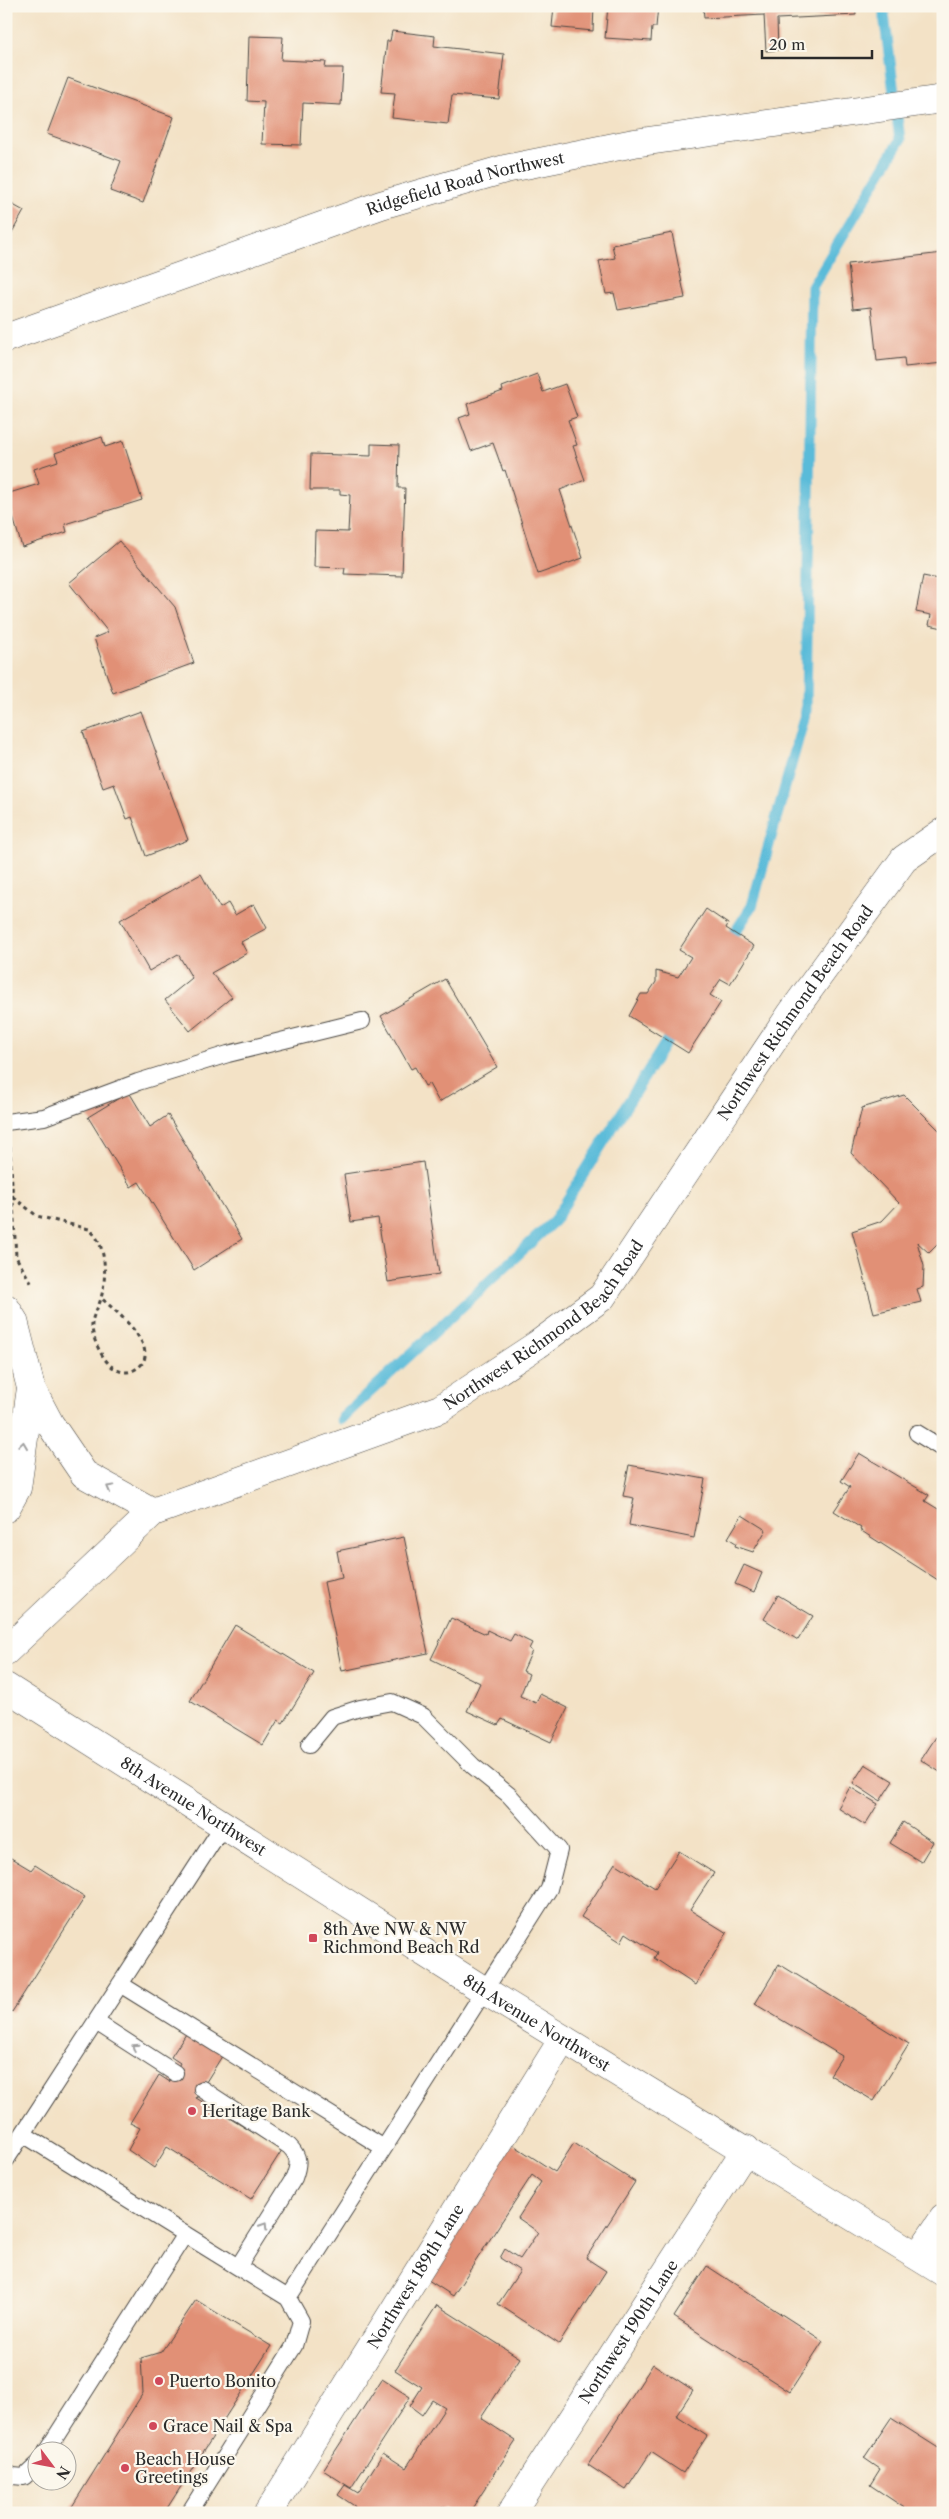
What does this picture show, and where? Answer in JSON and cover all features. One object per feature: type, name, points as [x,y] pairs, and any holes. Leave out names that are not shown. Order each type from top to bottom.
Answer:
[{"type":"main road","name":"Ridgefield Road Northwest","points":[[6,338],[381,205],[505,169],[634,143],[943,99]]},
{"type":"main road","name":"Northwest Richmond Beach Road","points":[[6,1650],[153,1512],[440,1409],[537,1345],[602,1297],[791,1014],[904,859],[943,832]]},
{"type":"main road","points":[[6,1308],[14,1320],[31,1388],[50,1424],[84,1474],[153,1512]]},
{"type":"main road","points":[[6,1508],[17,1488],[31,1388]]},
{"type":"main road","name":"8th Avenue Northwest","points":[[6,1687],[563,2040],[746,2149],[943,2272]]},
{"type":"main road","name":"Northwest 189th Lane","points":[[268,2513],[563,2040]]},
{"type":"main road","name":"Northwest 190th Lane","points":[[511,2513],[746,2149]]},
{"type":"main road","points":[[918,2256],[943,2219]]},
{"type":"lane","points":[[8,1122],[44,1117],[138,1082],[228,1054],[362,1021]]},
{"type":"lane","points":[[917,1433],[943,1449]]},
{"type":"lane","points":[[288,2298],[549,1889],[559,1850],[509,1795],[473,1766],[423,1716],[392,1702],[360,1708],[332,1718],[309,1745]]},
{"type":"lane","points":[[6,2160],[224,1824]]},
{"type":"lane","points":[[120,1984],[384,2148]]},
{"type":"lane","points":[[96,2022],[175,2073]]},
{"type":"lane","points":[[202,2089],[289,2146],[298,2158],[299,2166],[294,2178],[238,2267]]},
{"type":"lane","points":[[23,2134],[288,2298],[301,2321],[294,2346],[189,2513]]},
{"type":"lane","points":[[52,2442],[185,2234]]},
{"type":"lane","points":[[6,2472],[13,2476],[24,2477],[28,2473]]},
{"type":"path","points":[[8,1122],[16,1257],[38,1294]]},
{"type":"path","points":[[13,1197],[37,1216],[88,1230],[95,1234],[105,1268],[101,1298],[92,1325],[97,1347],[114,1367],[129,1372],[136,1369],[143,1360],[144,1352],[141,1340],[130,1322],[101,1298]]},
{"type":"building","points":[[554,6],[594,6],[593,31],[552,27]]},
{"type":"building","points":[[608,6],[658,6],[656,27],[652,27],[651,41],[605,38]]},
{"type":"building","points":[[703,6],[855,6],[856,15],[777,19],[778,50],[766,51],[764,15],[704,18]]},
{"type":"building","points":[[392,31],[435,36],[434,46],[504,54],[499,99],[452,95],[448,124],[392,118],[395,93],[381,92],[387,41],[390,41]]},
{"type":"building","points":[[249,36],[283,37],[281,60],[326,62],[325,68],[343,68],[341,105],[303,103],[301,145],[262,144],[264,102],[247,101]]},
{"type":"building","points":[[68,78],[174,117],[143,203],[110,191],[121,161],[47,134]]},
{"type":"building","points":[[6,201],[24,211],[6,243]]},
{"type":"building","points":[[672,233],[685,298],[618,310],[614,293],[606,294],[599,261],[615,258],[612,245]]},
{"type":"building","points":[[943,253],[943,363],[905,367],[904,358],[877,361],[871,307],[853,309],[848,264]]},
{"type":"building","points":[[537,374],[543,392],[565,384],[577,417],[568,420],[577,445],[573,446],[585,480],[560,490],[583,558],[538,574],[505,470],[503,471],[493,443],[471,451],[459,418],[470,414],[467,404],[503,391],[502,387]]},
{"type":"building","points":[[102,437],[105,447],[123,441],[142,500],[65,524],[67,532],[22,547],[6,494],[39,484],[34,469],[58,461],[55,453]]},
{"type":"building","points":[[371,444],[399,445],[398,488],[405,488],[402,576],[344,574],[345,568],[314,567],[315,531],[348,532],[350,495],[340,494],[340,490],[310,490],[311,454],[371,456]]},
{"type":"building","points":[[119,541],[175,607],[194,663],[113,693],[94,638],[108,632],[69,583]]},
{"type":"building","points":[[923,576],[943,580],[943,628],[929,625],[931,615],[916,612]]},
{"type":"building","points":[[141,711],[188,840],[146,856],[132,817],[127,819],[114,784],[103,788],[83,732]]},
{"type":"building","points":[[201,874],[220,908],[228,903],[235,915],[254,904],[267,928],[241,942],[247,953],[211,973],[232,997],[190,1031],[165,1000],[192,978],[178,954],[149,971],[120,920]]},
{"type":"building","points":[[706,909],[728,924],[726,928],[754,946],[730,984],[721,979],[710,995],[721,1002],[688,1053],[629,1016],[641,994],[648,994],[656,982],[656,971],[678,977],[691,957],[679,950]]},
{"type":"building","points":[[445,979],[497,1067],[439,1102],[429,1084],[425,1086],[415,1067],[411,1069],[381,1016]]},
{"type":"building","points":[[129,1092],[150,1127],[168,1115],[242,1239],[194,1270],[139,1182],[131,1187],[88,1117]]},
{"type":"building","points":[[904,1095],[943,1134],[943,1239],[929,1253],[917,1242],[924,1266],[923,1287],[917,1289],[921,1302],[874,1313],[852,1231],[882,1221],[899,1203],[851,1153],[862,1108]]},
{"type":"building","points":[[423,1162],[439,1274],[388,1282],[378,1218],[351,1222],[344,1174]]},
{"type":"building","points":[[859,1453],[929,1495],[925,1501],[943,1512],[941,1582],[834,1511],[850,1487],[841,1481]]},
{"type":"building","points":[[629,1465],[705,1479],[694,1538],[629,1525],[634,1498],[623,1496]]},
{"type":"building","points":[[742,1515],[766,1530],[753,1552],[735,1546],[736,1543],[728,1538]]},
{"type":"building","points":[[404,1537],[428,1653],[342,1671],[324,1582],[342,1578],[337,1551]]},
{"type":"building","points":[[744,1565],[762,1573],[754,1592],[735,1584]]},
{"type":"building","points":[[778,1595],[813,1616],[798,1640],[764,1619]]},
{"type":"building","points":[[451,1618],[486,1634],[487,1630],[510,1641],[514,1634],[532,1643],[529,1649],[532,1651],[523,1671],[529,1674],[520,1696],[536,1703],[540,1694],[568,1708],[551,1742],[502,1719],[498,1725],[467,1711],[480,1683],[431,1659]]},
{"type":"building","points":[[235,1625],[314,1673],[283,1723],[278,1720],[263,1745],[190,1701]]},
{"type":"building","points":[[936,1737],[943,1741],[943,1774],[921,1760]]},
{"type":"building","points":[[865,1764],[893,1781],[880,1801],[853,1783]]},
{"type":"building","points":[[850,1787],[878,1804],[865,1825],[838,1808]]},
{"type":"building","points":[[903,1822],[933,1842],[921,1862],[890,1843]]},
{"type":"building","points":[[679,1851],[714,1873],[690,1910],[727,1933],[695,1985],[654,1958],[657,1953],[626,1933],[621,1942],[581,1917],[615,1863],[655,1888]]},
{"type":"building","points":[[6,1855],[31,1870],[35,1865],[85,1897],[12,2012],[6,2008]]},
{"type":"building","points":[[779,1964],[909,2044],[874,2101],[830,2075],[842,2056],[755,2004]]},
{"type":"building","points":[[188,2031],[224,2053],[196,2098],[282,2150],[251,2199],[167,2147],[154,2168],[128,2150],[140,2128],[130,2123],[159,2075],[170,2082],[180,2063],[171,2057]]},
{"type":"building","points":[[574,2143],[635,2182],[586,2258],[606,2271],[559,2344],[498,2304],[520,2271],[500,2258],[505,2249],[520,2259],[538,2232],[518,2218],[541,2182],[532,2175],[453,2296],[425,2278],[512,2144],[555,2172]]},
{"type":"building","points":[[707,2266],[823,2341],[790,2392],[674,2317]]},
{"type":"building","points":[[196,2300],[271,2346],[164,2513],[68,2513],[143,2393],[141,2358],[161,2352]]},
{"type":"building","points":[[437,2305],[520,2358],[481,2418],[516,2441],[469,2513],[452,2513],[444,2507],[440,2513],[352,2513],[356,2507],[338,2495],[345,2485],[358,2493],[383,2453],[406,2468],[445,2408],[432,2400],[422,2415],[410,2406],[422,2387],[395,2370]]},
{"type":"building","points":[[653,2364],[693,2390],[676,2416],[707,2436],[683,2473],[651,2452],[626,2490],[588,2465]]},
{"type":"building","points":[[382,2379],[410,2397],[351,2488],[323,2470]]},
{"type":"building","points":[[891,2418],[943,2451],[943,2513],[912,2513],[870,2485],[880,2469],[864,2458]]},
{"type":"waterway","points":[[727,945],[752,906],[806,711],[812,287],[900,140],[883,6]]},
{"type":"waterway","points":[[341,1419],[554,1221],[675,1028]]},
{"type":"place","name":"8th Ave NW & NW Richmond Beach Rd","points":[[313,1938]]},
{"type":"place","name":"Heritage Bank","points":[[192,2111]]},
{"type":"place","name":"Puerto Bonito","points":[[159,2381]]},
{"type":"place","name":"Grace Nail & Spa","points":[[153,2426]]},
{"type":"place","name":"Beach House Greetings","points":[[125,2468]]}]
